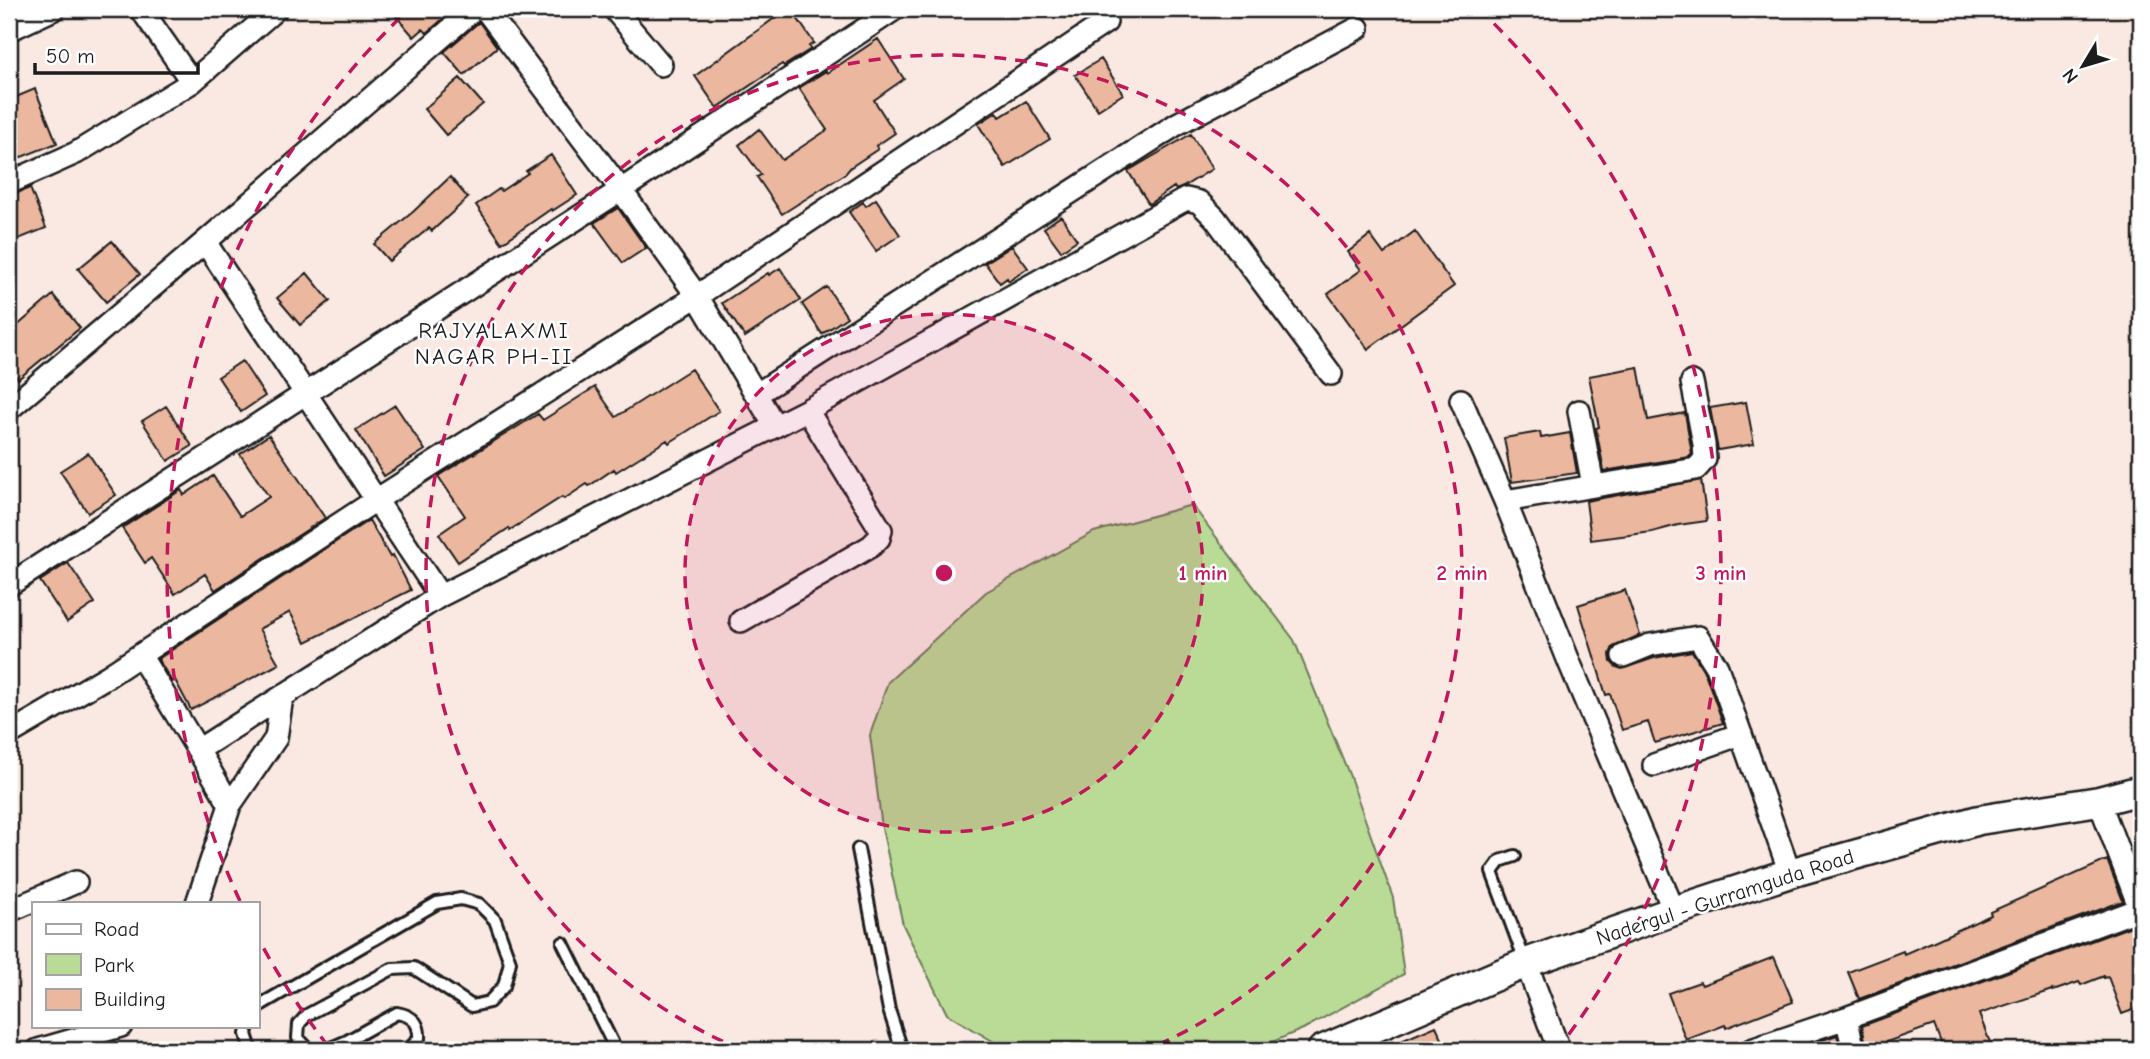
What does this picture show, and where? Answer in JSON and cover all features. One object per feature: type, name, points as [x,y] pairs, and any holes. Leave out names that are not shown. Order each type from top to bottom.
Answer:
[{"type":"main road","name":"Nadergul - Gurramguda Road","points":[[1322,1050],[1526,963],[1790,873],[1979,820],[2099,801],[2141,790]]},
{"type":"street","points":[[9,30],[54,9]]},
{"type":"street","points":[[141,9],[192,82]]},
{"type":"street","points":[[9,183],[76,153],[192,82],[276,9]]},
{"type":"street","points":[[9,409],[474,9]]},
{"type":"street","points":[[485,9],[697,296],[775,426]]},
{"type":"street","points":[[614,9],[661,65]]},
{"type":"street","points":[[9,585],[621,190],[891,10]]},
{"type":"street","points":[[9,734],[140,655],[376,500],[697,296],[1106,22]]},
{"type":"street","points":[[757,394],[1177,124],[1358,28]]},
{"type":"street","points":[[198,750],[440,596],[807,410],[1186,199],[1199,202],[1215,218],[1331,374]]},
{"type":"street","points":[[205,242],[440,596]]},
{"type":"street","points":[[1506,501],[1696,468],[1705,459],[1692,382]]},
{"type":"street","points":[[1461,400],[1506,501],[1570,664],[1674,911]]},
{"type":"street","points":[[741,621],[871,546],[879,538],[881,530],[807,410]]},
{"type":"street","points":[[1579,411],[1593,485]]},
{"type":"street","points":[[1623,656],[1650,645],[1698,637],[1717,667],[1790,873]]},
{"type":"street","points":[[140,655],[230,805]]},
{"type":"street","points":[[197,902],[230,805],[276,738],[282,697]]},
{"type":"street","points":[[1654,765],[1741,734]]},
{"type":"street","points":[[1751,1050],[2141,909],[2099,801]]},
{"type":"street","points":[[9,911],[76,882]]},
{"type":"street","points":[[1526,963],[1559,1050]]},
{"type":"street","points":[[1846,1017],[1854,1050]]},
{"type":"street","points":[[38,1050],[114,1028]]},
{"type":"lane","points":[[858,849],[889,1010],[902,1050]]},
{"type":"lane","points":[[1515,856],[1500,861],[1492,872],[1526,963]]},
{"type":"lane","points":[[259,1007],[437,903],[461,899],[479,904],[495,920],[510,962],[504,986],[489,1002],[472,1006],[414,968],[392,970],[307,1015],[299,1024],[299,1038],[312,1050]]},
{"type":"lane","points":[[563,943],[616,1050]]},
{"type":"lane","points":[[326,1050],[397,1013],[409,1015],[420,1030],[419,1039],[408,1050]]},
{"type":"lane","points":[[248,1028],[246,1034],[251,1050]]},
{"type":"green space","points":[[1192,505],[1294,640],[1349,774],[1393,898],[1404,974],[1303,1029],[1253,1050],[1008,1050],[947,1014],[903,925],[882,828],[870,735],[888,682],[986,592],[1094,532]]},
{"type":"building","points":[[390,9],[454,9],[427,33],[423,29],[414,37]]},
{"type":"building","points":[[787,9],[791,9],[814,43],[809,46],[811,49],[784,66],[782,64],[717,108],[695,76]]},
{"type":"building","points":[[479,22],[497,47],[464,75],[444,52]]},
{"type":"building","points":[[878,39],[904,79],[874,100],[895,133],[845,174],[782,214],[757,177],[761,175],[739,145],[759,129],[782,160],[827,130],[799,88]]},
{"type":"building","points":[[1101,59],[1123,94],[1098,110],[1075,75]]},
{"type":"building","points":[[460,78],[483,104],[446,135],[424,109]]},
{"type":"building","points":[[35,89],[57,143],[19,158],[9,134],[9,100]]},
{"type":"building","points":[[1026,101],[1050,139],[1005,167],[978,124],[997,112],[1000,117]]},
{"type":"building","points":[[1191,134],[1212,169],[1183,187],[1176,190],[1174,187],[1149,204],[1128,171]]},
{"type":"building","points":[[551,155],[577,195],[552,211],[551,209],[502,243],[476,205],[528,173],[526,171]]},
{"type":"building","points":[[450,177],[468,198],[432,231],[429,228],[389,261],[374,244]]},
{"type":"building","points":[[30,188],[46,228],[16,240],[9,221],[9,196]]},
{"type":"building","points":[[876,199],[900,235],[876,251],[849,212],[863,202],[866,206]]},
{"type":"building","points":[[618,208],[646,248],[623,263],[594,223]]},
{"type":"building","points":[[1061,216],[1077,240],[1061,251],[1044,228]]},
{"type":"building","points":[[1415,231],[1454,286],[1368,349],[1328,294],[1361,270],[1348,252],[1370,235],[1384,254]]},
{"type":"building","points":[[112,241],[140,274],[106,302],[78,269]]},
{"type":"building","points":[[1012,246],[1028,268],[1009,281],[1007,278],[1000,283],[985,263]]},
{"type":"building","points":[[780,268],[801,300],[745,337],[722,303]]},
{"type":"building","points":[[307,273],[330,301],[300,325],[277,298]]},
{"type":"building","points":[[827,287],[847,317],[822,334],[802,304]]},
{"type":"building","points":[[53,295],[80,328],[18,379],[9,368],[9,333]]},
{"type":"building","points":[[242,361],[265,396],[241,412],[218,377]]},
{"type":"building","points":[[1638,367],[1648,420],[1685,413],[1692,454],[1689,457],[1604,471],[1589,376]]},
{"type":"building","points":[[691,369],[719,411],[669,443],[667,440],[616,472],[614,469],[589,486],[587,484],[564,499],[562,497],[458,562],[439,534],[465,516],[438,476],[538,414],[543,420],[595,387],[616,417]]},
{"type":"building","points":[[1746,402],[1754,444],[1718,450],[1710,408]]},
{"type":"building","points":[[395,405],[425,450],[384,476],[356,430]]},
{"type":"building","points":[[166,406],[192,446],[168,461],[142,421]]},
{"type":"building","points":[[1540,432],[1541,438],[1570,433],[1577,473],[1512,482],[1504,438]]},
{"type":"building","points":[[269,435],[325,518],[215,590],[205,574],[175,594],[151,558],[145,563],[122,528],[181,490],[184,495],[213,476],[240,516],[269,497],[240,454]]},
{"type":"building","points":[[88,453],[116,495],[88,513],[60,471]]},
{"type":"building","points":[[1701,480],[1707,521],[1591,540],[1586,501]]},
{"type":"building","points":[[369,520],[390,557],[393,555],[411,590],[306,642],[290,612],[259,629],[279,664],[191,710],[175,680],[172,682],[158,659]]},
{"type":"building","points":[[68,563],[95,603],[67,622],[40,581]]},
{"type":"building","points":[[1625,590],[1640,635],[1613,647],[1611,662],[1622,669],[1654,658],[1692,651],[1705,673],[1723,723],[1655,743],[1648,722],[1622,730],[1610,694],[1606,695],[1578,605]]},
{"type":"building","points":[[2107,860],[2123,901],[1859,999],[1848,972],[1903,951],[1904,954]]},
{"type":"building","points":[[2137,924],[2141,935],[2141,1007],[2122,1014],[2108,977],[2104,976],[1979,1014],[1993,1050],[1944,1050],[1934,1025],[1867,1049],[1862,1026]]},
{"type":"building","points":[[1774,957],[1793,1002],[1686,1040],[1668,993],[1700,982],[1702,985]]},
{"type":"building","points":[[1436,1026],[1447,1050],[1380,1050]]},
{"type":"building","points":[[1837,1035],[1841,1050],[1817,1050],[1814,1043]]},
{"type":"district","name":"RAJYALAXMI NAGAR PH-II","points":[[494,343]]}]
